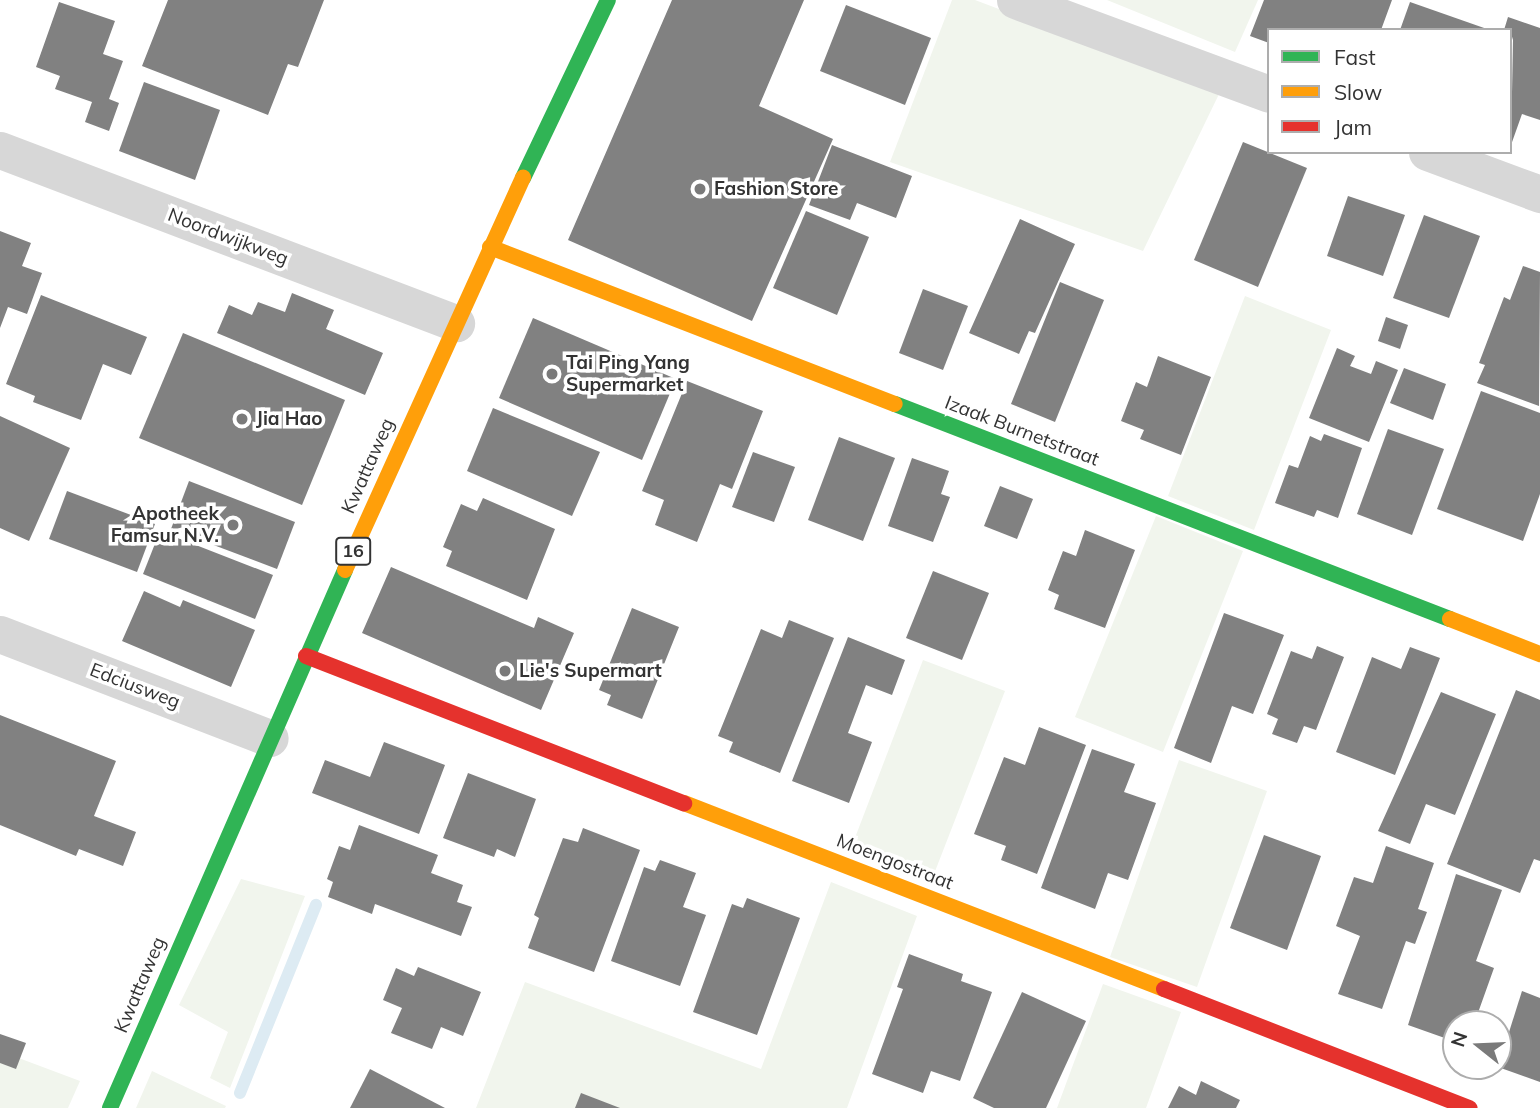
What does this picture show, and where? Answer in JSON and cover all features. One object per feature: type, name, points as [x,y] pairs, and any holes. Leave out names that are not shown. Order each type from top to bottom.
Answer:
[{"type":"street","name":"Kwattaweg","points":[[110,1108],[306,656],[490,247],[608,0]]},
{"type":"street","points":[[1015,0],[1267,93]]},
{"type":"street","name":"Noordwijkweg","points":[[0,150],[456,323]]},
{"type":"street","points":[[1432,154],[1540,194]]},
{"type":"street","name":"Izaak Burnetstraat","points":[[490,247],[1540,654]]},
{"type":"street","name":"Edciusweg","points":[[0,634],[270,737]]},
{"type":"street","name":"Moengostraat","points":[[306,656],[1470,1108]]},
{"type":"shaded area","points":[[952,0],[975,0],[1220,92],[1143,251],[890,162]]},
{"type":"shaded area","points":[[1107,0],[1258,0],[1235,52]]},
{"type":"shaded area","points":[[1245,296],[1331,330],[1254,530],[1168,496]]},
{"type":"shaded area","points":[[1156,516],[1243,551],[1163,752],[1075,717]]},
{"type":"shaded area","points":[[923,660],[1005,691],[934,874],[853,843]]},
{"type":"shaded area","points":[[1179,760],[1267,791],[1197,987],[1110,957]]},
{"type":"shaded area","points":[[241,879],[305,896],[230,1088],[210,1078],[228,1032],[179,1005]]},
{"type":"shaded area","points":[[831,882],[917,916],[847,1108],[476,1108],[525,982],[761,1069]]},
{"type":"shaded area","points":[[1103,984],[1181,1012],[1146,1108],[1057,1108]]},
{"type":"shaded area","points":[[0,1051],[80,1081],[68,1108],[0,1108]]},
{"type":"shaded area","points":[[152,1071],[226,1106],[136,1108]]},
{"type":"building","points":[[168,0],[324,0],[298,67],[288,64],[268,115],[142,66]]},
{"type":"building","name":"Fashion Store","points":[[672,0],[804,0],[759,106],[833,139],[752,321],[568,240]]},
{"type":"building","points":[[1264,0],[1392,0],[1382,28],[1267,28],[1267,42],[1250,36]]},
{"type":"building","points":[[59,2],[115,21],[103,54],[123,61],[109,99],[119,103],[109,131],[85,122],[92,102],[55,89],[60,76],[36,67]]},
{"type":"building","points":[[1410,2],[1484,28],[1401,28]]},
{"type":"building","points":[[846,5],[931,38],[905,105],[820,71]]},
{"type":"building","points":[[1508,17],[1540,28],[1540,120],[1522,114],[1512,142],[1513,40],[1512,28],[1505,28]]},
{"type":"building","points":[[144,82],[220,110],[195,180],[119,151]]},
{"type":"building","points":[[1243,142],[1307,168],[1258,287],[1194,260]]},
{"type":"building","points":[[832,145],[912,176],[896,218],[857,203],[850,220],[809,205]]},
{"type":"building","points":[[1348,196],[1405,215],[1383,276],[1327,256]]},
{"type":"building","points":[[806,211],[869,237],[837,315],[773,288]]},
{"type":"building","points":[[1424,215],[1480,236],[1449,318],[1393,298]]},
{"type":"building","points":[[1020,219],[1075,244],[1035,333],[1029,331],[1019,354],[969,333]]},
{"type":"building","points":[[0,231],[31,243],[22,266],[42,273],[27,314],[8,307],[0,328]]},
{"type":"building","points":[[1523,266],[1540,272],[1539,406],[1477,383],[1485,365],[1479,363],[1504,297],[1510,300]]},
{"type":"building","points":[[1060,282],[1104,300],[1055,422],[1011,404]]},
{"type":"building","points":[[923,289],[968,306],[943,370],[899,353]]},
{"type":"building","points":[[292,293],[334,310],[326,329],[383,353],[365,395],[217,333],[229,305],[252,315],[258,302],[285,312]]},
{"type":"building","points":[[41,295],[147,337],[131,375],[103,364],[81,420],[33,402],[35,396],[6,384]]},
{"type":"building","points":[[1386,317],[1408,325],[1400,349],[1378,341]]},
{"type":"building","points":[[533,318],[676,379],[642,460],[499,398]]},
{"type":"building","name":"Jia Hao","points":[[183,333],[345,400],[302,505],[139,438]]},
{"type":"building","points":[[1337,348],[1355,356],[1350,366],[1371,374],[1376,361],[1398,370],[1369,442],[1309,418]]},
{"type":"building","points":[[1158,356],[1211,377],[1181,455],[1140,439],[1144,430],[1121,421],[1136,382],[1147,387]]},
{"type":"building","points":[[1404,368],[1446,384],[1433,420],[1390,403]]},
{"type":"building","points":[[687,381],[763,411],[732,489],[720,484],[697,542],[655,525],[664,500],[642,491]]},
{"type":"building","points":[[1481,391],[1540,413],[1540,494],[1523,541],[1437,509]]},
{"type":"building","points":[[493,408],[600,452],[572,516],[467,471]]},
{"type":"building","points":[[0,416],[70,448],[29,541],[0,528]]},
{"type":"building","points":[[1388,429],[1444,449],[1412,535],[1357,514]]},
{"type":"building","points":[[1324,434],[1362,448],[1338,518],[1317,510],[1314,517],[1275,503],[1289,465],[1298,468],[1310,436],[1321,441]]},
{"type":"building","points":[[839,437],[895,458],[863,541],[808,520]]},
{"type":"building","points":[[753,452],[795,467],[774,522],[732,507]]},
{"type":"building","points":[[912,458],[949,471],[941,494],[950,497],[933,542],[888,526]]},
{"type":"building","name":"Apotheek Famsur N.V.","points":[[189,481],[295,522],[277,569],[171,529]]},
{"type":"building","points":[[1000,486],[1033,499],[1017,539],[984,526]]},
{"type":"building","points":[[67,491],[155,524],[137,572],[49,539]]},
{"type":"building","points":[[483,498],[555,529],[527,600],[446,566],[452,551],[443,547],[461,504],[477,511]]},
{"type":"building","points":[[1085,530],[1135,550],[1105,628],[1054,609],[1059,595],[1048,590],[1063,551],[1076,556]]},
{"type":"building","points":[[160,531],[273,575],[255,619],[143,574]]},
{"type":"building","name":"Lie's Supermart","points":[[391,567],[534,628],[538,617],[574,633],[541,710],[362,633]]},
{"type":"building","points":[[933,571],[989,593],[962,660],[906,638]]},
{"type":"building","points":[[144,591],[180,607],[183,600],[255,630],[231,687],[122,641]]},
{"type":"building","points":[[632,608],[679,627],[642,719],[607,705],[611,695],[599,690]]},
{"type":"building","points":[[1224,613],[1284,635],[1253,714],[1232,706],[1211,763],[1174,748]]},
{"type":"building","points":[[789,620],[834,638],[780,773],[729,752],[733,742],[718,736],[761,629],[782,638]]},
{"type":"building","points":[[848,637],[905,660],[892,695],[866,685],[848,733],[872,742],[849,803],[792,781]]},
{"type":"building","points":[[1317,646],[1344,657],[1316,730],[1304,726],[1297,743],[1272,734],[1278,719],[1267,714],[1291,651],[1312,659]]},
{"type":"building","points":[[1410,647],[1440,658],[1395,775],[1336,752],[1372,657],[1401,669]]},
{"type":"building","points":[[1516,690],[1540,700],[1540,861],[1534,859],[1520,893],[1447,864]]},
{"type":"building","points":[[1441,692],[1496,714],[1455,815],[1426,804],[1410,844],[1378,831]]},
{"type":"building","points":[[0,715],[116,761],[94,816],[136,832],[123,866],[79,849],[76,856],[0,825]]},
{"type":"building","points":[[1039,727],[1086,745],[1037,874],[1001,860],[1006,846],[974,834],[1004,757],[1025,765]]},
{"type":"building","points":[[384,742],[445,765],[419,834],[312,793],[325,760],[370,777]]},
{"type":"building","points":[[1092,749],[1135,764],[1124,792],[1156,803],[1128,880],[1108,873],[1095,909],[1041,888]]},
{"type":"building","points":[[468,773],[536,799],[515,857],[497,849],[494,857],[443,838]]},
{"type":"building","points":[[359,825],[438,855],[431,873],[463,885],[457,902],[472,907],[461,936],[375,904],[372,914],[328,897],[333,882],[327,879],[339,846],[350,850]]},
{"type":"building","points":[[583,828],[640,850],[594,972],[528,948],[539,918],[534,915],[563,838],[578,842]]},
{"type":"building","points":[[1264,835],[1321,856],[1287,950],[1230,928]]},
{"type":"building","points":[[1386,846],[1434,863],[1418,909],[1427,912],[1415,944],[1406,941],[1382,1009],[1338,994],[1360,936],[1336,926],[1354,877],[1373,883]]},
{"type":"building","points":[[660,860],[696,873],[683,907],[706,915],[680,986],[611,961],[644,867],[655,871]]},
{"type":"building","points":[[1456,874],[1502,890],[1476,961],[1494,968],[1479,1010],[1442,1010],[1442,1037],[1408,1025]]},
{"type":"building","points":[[747,898],[800,918],[757,1035],[693,1012],[732,904],[743,908]]},
{"type":"building","points":[[909,954],[963,974],[961,981],[992,992],[960,1081],[931,1071],[923,1093],[872,1074],[903,989],[897,987]]},
{"type":"building","points":[[418,967],[481,992],[463,1036],[441,1027],[432,1049],[391,1033],[402,1008],[383,1000],[396,968],[414,976]]},
{"type":"building","points":[[1522,991],[1540,998],[1540,1082],[1512,1072],[1512,1023]]},
{"type":"building","points":[[1022,992],[1086,1021],[1046,1108],[994,1108],[973,1098]]},
{"type":"building","points":[[0,1034],[26,1043],[16,1069],[0,1063]]},
{"type":"building","points":[[370,1069],[445,1108],[350,1108]]},
{"type":"building","points":[[1201,1081],[1240,1100],[1236,1108],[1168,1108],[1179,1086],[1196,1095]]},
{"type":"building","points":[[581,1093],[620,1108],[575,1108]]},
{"type":"waterway","points":[[240,1093],[316,905]]},
{"type":"traffic: fast","points":[[523,178],[608,0]]},
{"type":"traffic: fast","points":[[895,404],[1450,619]]},
{"type":"traffic: fast","points":[[110,1108],[345,570]]},
{"type":"traffic: slow","points":[[345,570],[523,178]]},
{"type":"traffic: slow","points":[[490,247],[895,404]]},
{"type":"traffic: slow","points":[[1450,619],[1540,654]]},
{"type":"traffic: slow","points":[[684,803],[1164,989]]},
{"type":"traffic: jam","points":[[306,656],[684,803]]},
{"type":"traffic: jam","points":[[1164,989],[1470,1108]]},
{"type":"place","name":"Fashion Store","points":[[700,189]]},
{"type":"place","name":"Tai Ping Yang Supermarket","points":[[552,374]]},
{"type":"place","name":"Jia Hao","points":[[242,419]]},
{"type":"place","name":"Apotheek Famsur N.V.","points":[[233,525]]},
{"type":"place","name":"Lie's Supermart","points":[[505,671]]}]
